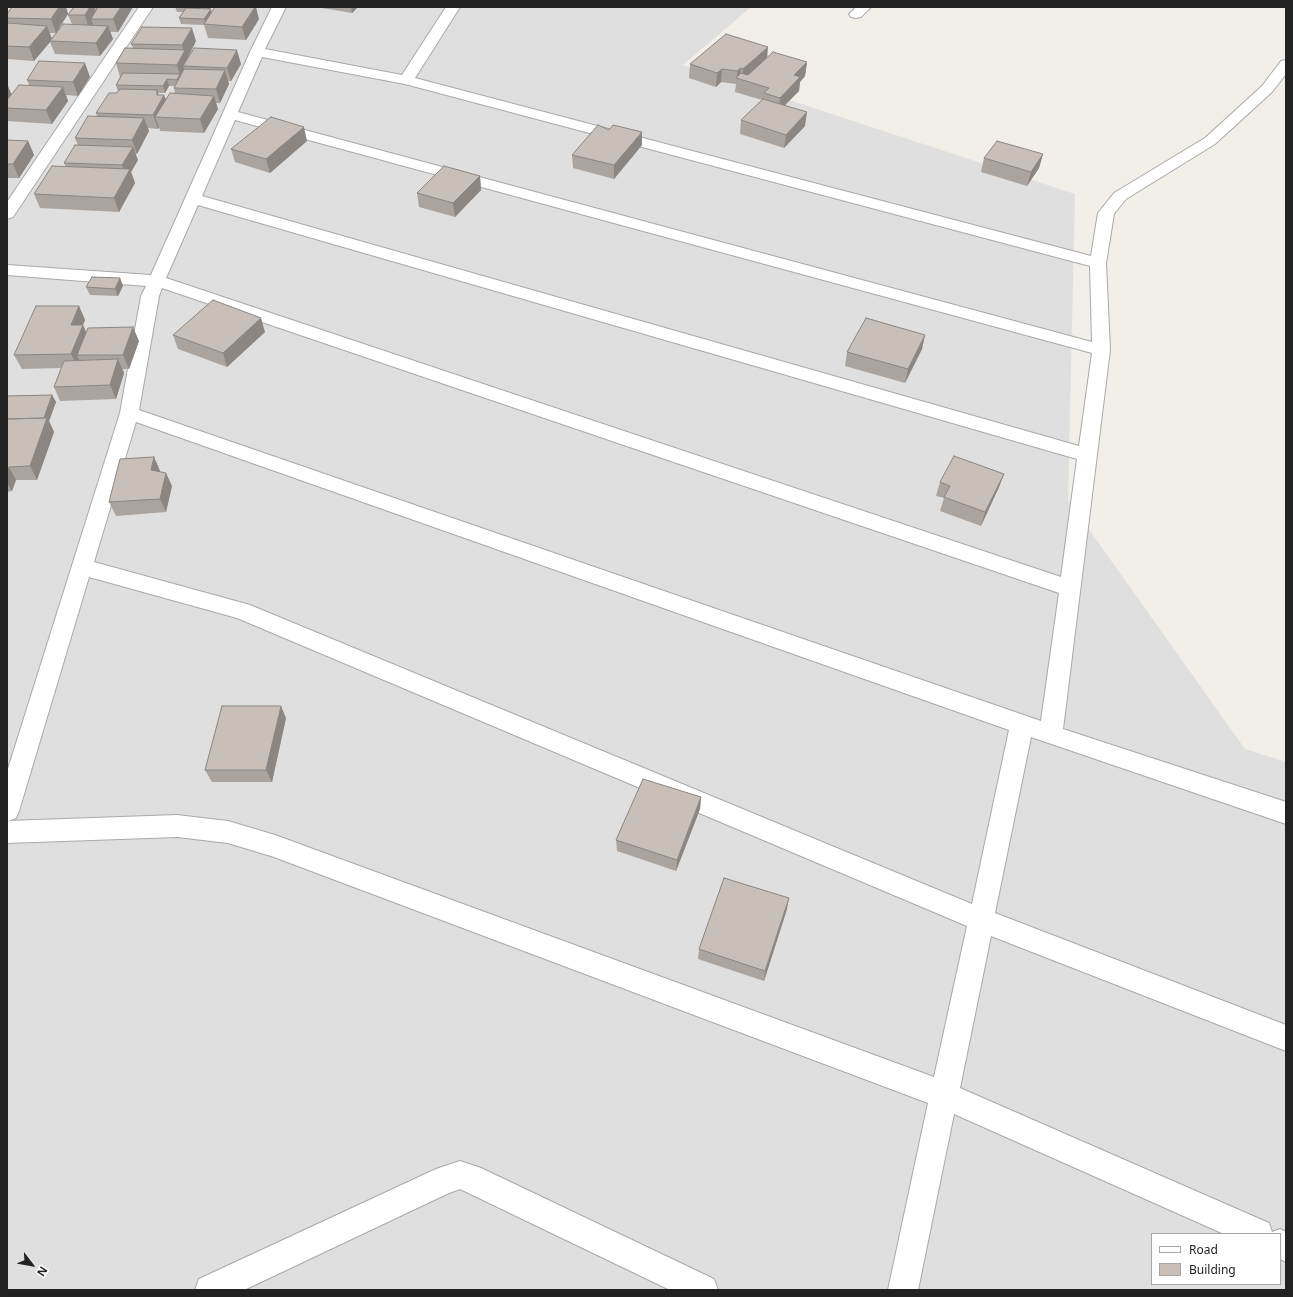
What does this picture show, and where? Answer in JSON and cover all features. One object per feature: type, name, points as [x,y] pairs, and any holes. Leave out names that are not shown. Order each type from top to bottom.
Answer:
[{"type":"street","points":[[7,214],[146,7]]},
{"type":"street","points":[[7,811],[129,413],[150,296],[257,52],[279,7]]},
{"type":"street","points":[[406,80],[453,7]]},
{"type":"street","points":[[257,52],[406,80],[1098,263]]},
{"type":"street","points":[[1051,734],[1101,350],[1098,263],[1106,213],[1112,204],[1138,185],[1210,141],[1267,89],[1286,64]]},
{"type":"street","points":[[230,114],[1101,350]]},
{"type":"street","points":[[193,199],[1087,455]]},
{"type":"street","points":[[7,270],[157,281],[1070,588]]},
{"type":"street","points":[[129,413],[1022,725],[1286,813]]},
{"type":"street","points":[[81,567],[242,611],[981,920],[1286,1038]]},
{"type":"street","points":[[903,1290],[1022,725]]},
{"type":"street","points":[[7,832],[177,826],[228,832],[275,846],[944,1095],[1256,1233]]},
{"type":"street","points":[[210,1290],[446,1179],[460,1175],[471,1178],[703,1290]]},
{"type":"shaded area","points":[[7,7],[751,7],[683,65],[1075,194],[1068,500],[1245,749],[1286,762],[1286,1290],[7,1290]]},
{"type":"building","points":[[12,7],[59,7],[51,19],[7,18],[7,14]]},
{"type":"building","points":[[74,7],[90,7],[85,15],[68,15]]},
{"type":"building","points":[[98,7],[121,7],[113,19],[91,19]]},
{"type":"building","points":[[215,7],[255,7],[242,27],[204,24]]},
{"type":"building","points":[[186,8],[211,9],[204,19],[179,18]]},
{"type":"building","points":[[7,23],[47,26],[29,47],[7,46]]},
{"type":"building","points":[[63,24],[108,26],[96,43],[50,41]]},
{"type":"building","points":[[142,27],[192,28],[182,45],[131,44]]},
{"type":"building","points":[[726,34],[768,47],[743,69],[741,68],[737,71],[722,69],[717,73],[690,64]]},
{"type":"building","points":[[125,48],[185,50],[177,65],[116,63]]},
{"type":"building","points":[[194,48],[237,50],[227,68],[183,66]]},
{"type":"building","points":[[773,52],[807,62],[794,75],[800,77],[780,98],[764,93],[769,88],[736,78],[741,73],[748,75]]},
{"type":"building","points":[[39,61],[85,63],[73,82],[27,80]]},
{"type":"building","points":[[184,69],[225,70],[216,89],[174,88]]},
{"type":"building","points":[[123,73],[180,74],[177,80],[167,79],[163,86],[116,85]]},
{"type":"building","points":[[19,85],[63,87],[46,110],[7,108],[7,100]]},
{"type":"building","points":[[120,89],[157,90],[157,95],[164,95],[153,115],[96,113],[109,93],[117,93]]},
{"type":"building","points":[[170,93],[214,96],[200,119],[155,117]]},
{"type":"building","points":[[763,99],[807,112],[786,135],[741,120]]},
{"type":"building","points":[[88,116],[144,118],[132,140],[75,138]]},
{"type":"building","points":[[271,117],[304,127],[266,159],[231,149]]},
{"type":"building","points":[[598,125],[609,130],[613,125],[642,132],[614,165],[572,155]]},
{"type":"building","points":[[7,140],[28,141],[13,164],[7,164]]},
{"type":"building","points":[[997,141],[1043,154],[1031,172],[984,158]]},
{"type":"building","points":[[75,145],[133,147],[122,165],[64,163]]},
{"type":"building","points":[[52,166],[130,169],[114,198],[34,194]]},
{"type":"building","points":[[444,166],[480,176],[453,203],[417,193]]},
{"type":"building","points":[[92,277],[120,278],[115,289],[86,287]]},
{"type":"building","points":[[213,300],[261,318],[223,353],[173,335]]},
{"type":"building","points":[[36,306],[79,306],[71,325],[83,325],[71,354],[14,355]]},
{"type":"building","points":[[866,318],[925,335],[908,369],[847,352]]},
{"type":"building","points":[[133,327],[123,355],[77,355],[88,328]]},
{"type":"building","points":[[118,359],[110,385],[54,387],[64,361]]},
{"type":"building","points":[[52,395],[44,418],[7,419],[7,396]]},
{"type":"building","points":[[47,418],[30,466],[9,467],[7,470],[7,419]]},
{"type":"building","points":[[954,456],[1004,474],[985,512],[944,497],[950,486],[940,482]]},
{"type":"building","points":[[154,457],[151,470],[166,473],[160,499],[109,502],[120,459]]},
{"type":"building","points":[[222,706],[281,706],[266,770],[205,770]]},
{"type":"building","points":[[643,779],[701,797],[677,860],[616,840]]},
{"type":"building","points":[[724,878],[789,898],[765,971],[699,949]]}]
